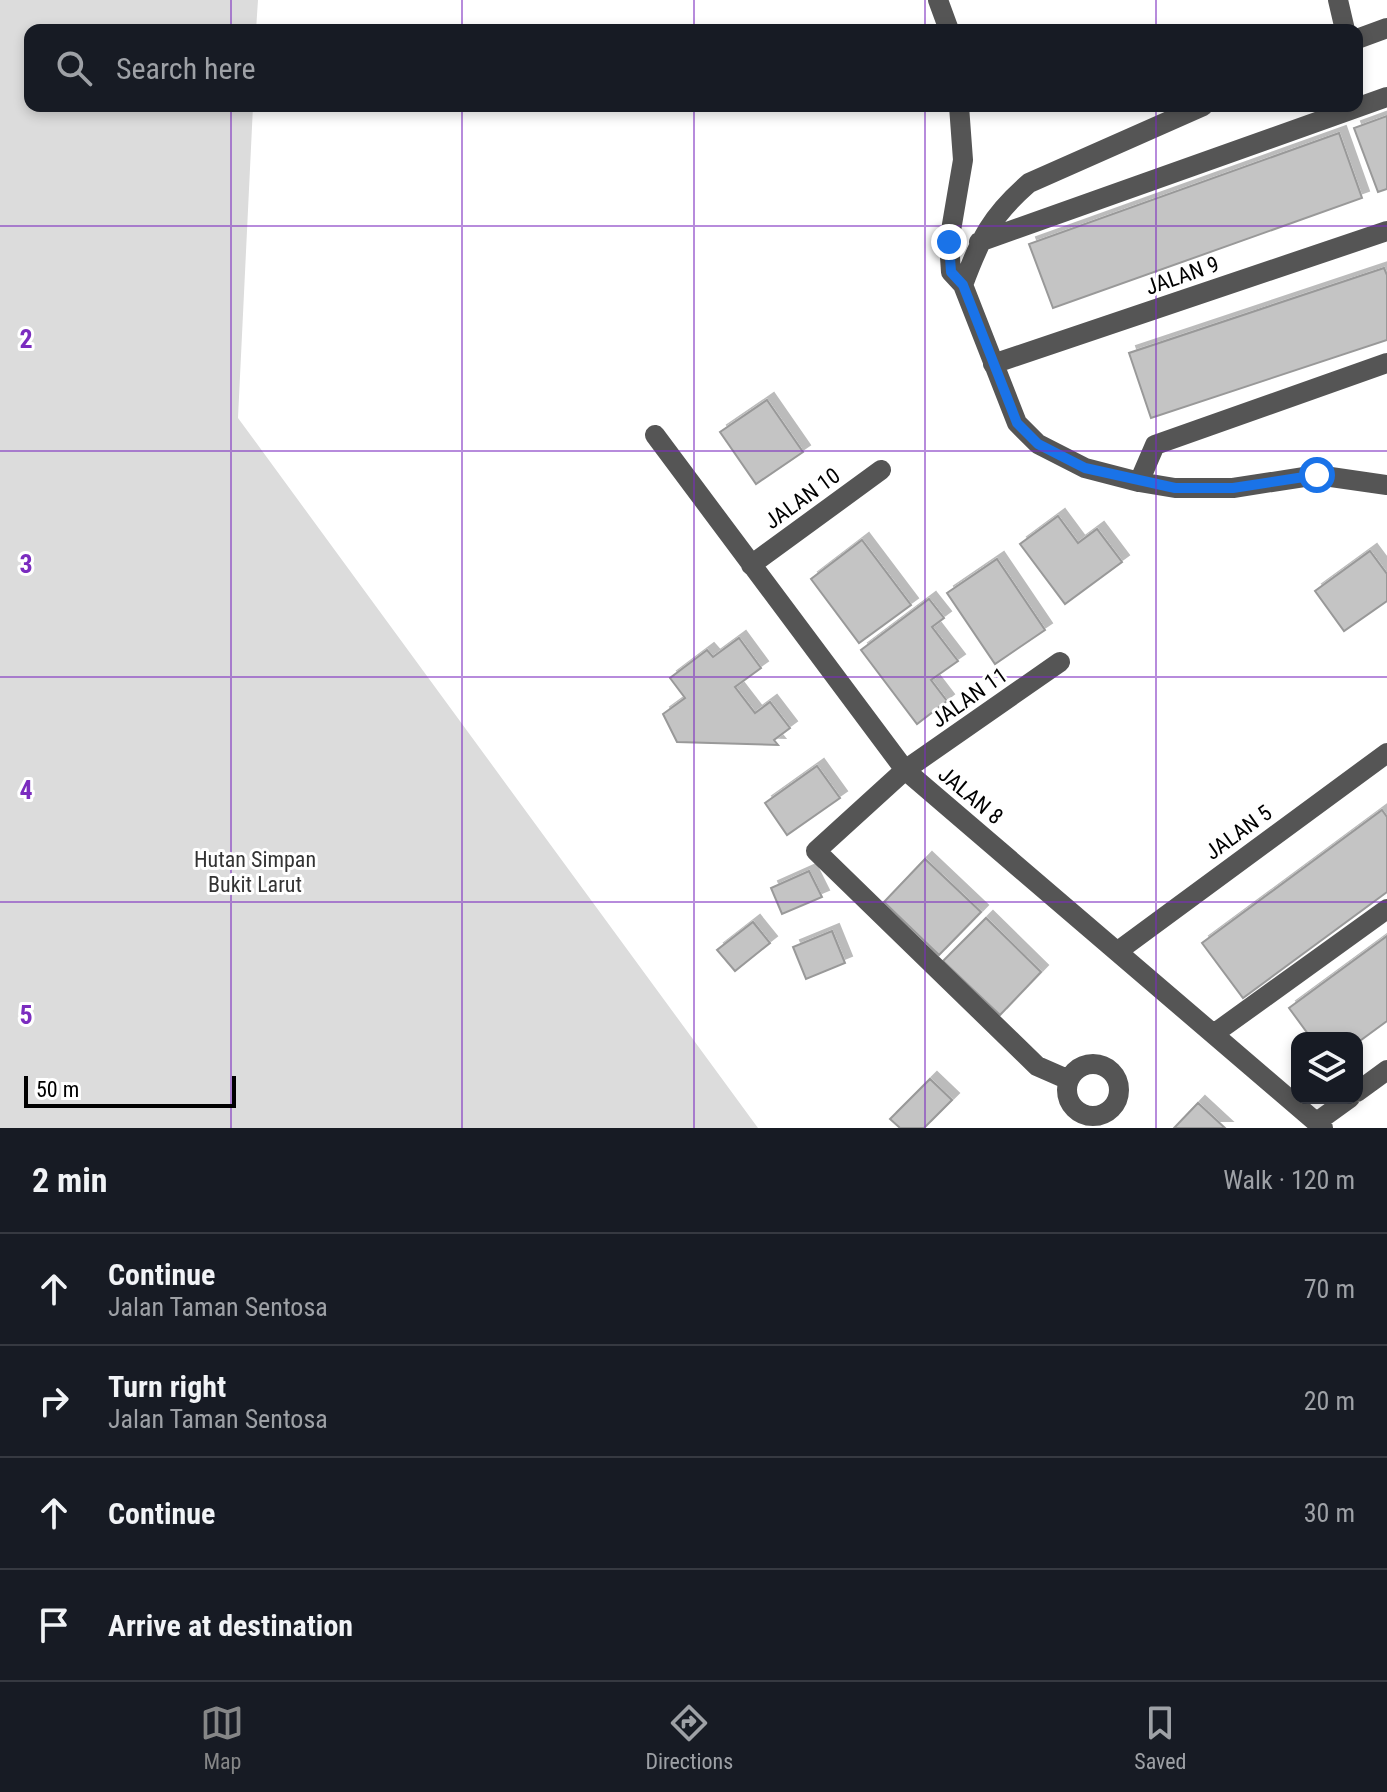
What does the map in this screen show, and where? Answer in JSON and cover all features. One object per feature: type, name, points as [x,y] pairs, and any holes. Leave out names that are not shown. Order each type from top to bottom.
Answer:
[{"type":"street","points":[[938,0],[947,24]]},
{"type":"street","points":[[1338,0],[1344,24]]},
{"type":"street","points":[[1363,37],[1387,28]]},
{"type":"street","points":[[1363,106],[1387,97]]},
{"type":"street","points":[[959,112],[963,160],[949,242],[951,272],[963,285],[1017,423],[1038,444],[1085,468],[1175,488],[1233,488],[1317,475],[1387,485]]},
{"type":"street","points":[[963,285],[979,242],[1006,203],[1029,183],[1189,112]]},
{"type":"street","points":[[979,242],[1345,112]]},
{"type":"street","name":"JALAN 9","points":[[993,364],[1387,231]]},
{"type":"street","points":[[1139,482],[1155,445],[1387,363]]},
{"type":"street","name":"JALAN 8","points":[[655,435],[905,770],[1321,1125]]},
{"type":"street","name":"JALAN 10","points":[[751,565],[881,470]]},
{"type":"street","name":"JALAN 11","points":[[1060,662],[905,770],[816,851],[1037,1066],[1069,1080]]},
{"type":"street","name":"JALAN 5","points":[[1118,951],[1387,753]]},
{"type":"street","points":[[1215,1033],[1387,909]]},
{"type":"street","points":[[1363,1088],[1387,1070]]},
{"type":"street","points":[[1321,1125],[1344,1104]]},
{"type":"green space","name":"Hutan Simpan Bukit Larut","points":[[0,0],[258,0],[256,24],[24,24],[24,112],[253,112],[238,418],[758,1128],[0,1128]]},
{"type":"building","points":[[1387,116],[1387,189],[1378,192],[1354,128]]},
{"type":"building","points":[[1339,133],[1362,198],[1053,308],[1029,244]]},
{"type":"building","points":[[1384,268],[1387,275],[1387,340],[1151,418],[1129,353]]},
{"type":"building","points":[[767,400],[803,452],[756,484],[720,432]]},
{"type":"building","points":[[1058,516],[1078,543],[1097,529],[1122,562],[1065,604],[1020,544]]},
{"type":"building","points":[[862,540],[911,605],[859,643],[811,579]]},
{"type":"building","points":[[1370,551],[1387,574],[1387,601],[1344,631],[1315,591]]},
{"type":"building","points":[[997,559],[1045,630],[995,664],[947,593]]},
{"type":"building","points":[[929,599],[944,618],[932,627],[958,661],[931,680],[947,701],[917,724],[861,650]]},
{"type":"building","points":[[739,638],[761,668],[735,687],[755,713],[770,702],[790,728],[774,740],[778,745],[677,742],[663,714],[685,698],[670,678],[707,650],[713,657]]},
{"type":"building","points":[[817,766],[840,798],[787,835],[765,803]]},
{"type":"building","points":[[1382,810],[1387,817],[1387,892],[1243,998],[1202,943]]},
{"type":"building","points":[[925,859],[981,912],[939,955],[884,902]]},
{"type":"building","points":[[809,871],[822,897],[782,914],[771,888]]},
{"type":"building","points":[[986,918],[1041,972],[1000,1015],[943,961]]},
{"type":"building","points":[[753,922],[770,943],[735,971],[717,950]]},
{"type":"building","points":[[832,931],[845,963],[806,979],[793,947]]},
{"type":"building","points":[[1387,936],[1387,1021],[1363,1039],[1363,1032],[1307,1032],[1289,1008]]},
{"type":"building","points":[[930,1079],[952,1100],[924,1128],[900,1128],[890,1119]]},
{"type":"building","points":[[1198,1103],[1225,1128],[1174,1128]]},
{"type":"route","points":[[949,242],[951,272],[963,285],[1017,423],[1038,444],[1085,468],[1175,488],[1233,488],[1317,475]]}]
